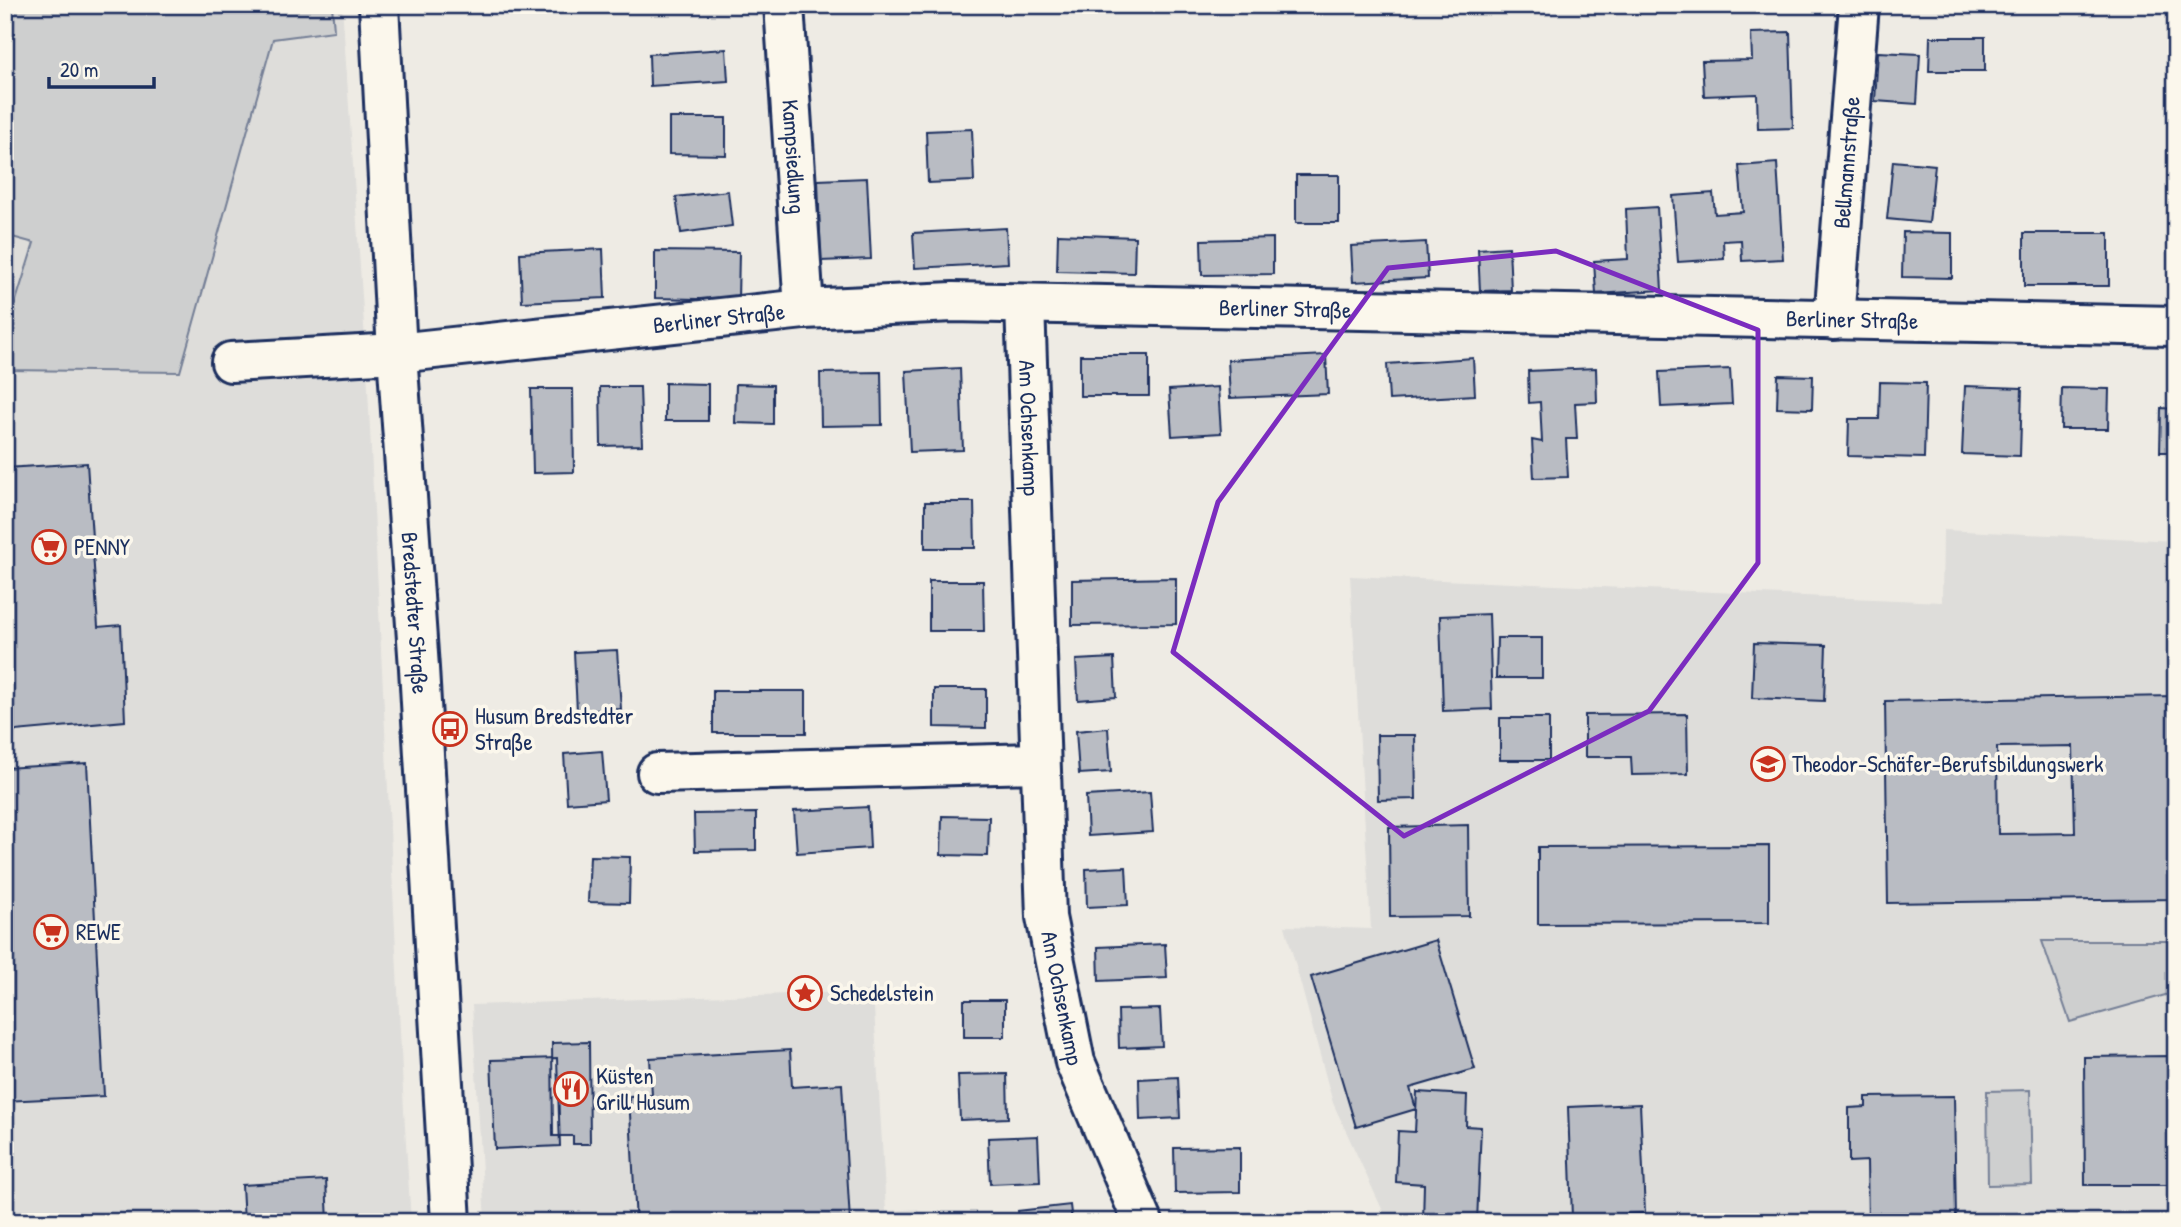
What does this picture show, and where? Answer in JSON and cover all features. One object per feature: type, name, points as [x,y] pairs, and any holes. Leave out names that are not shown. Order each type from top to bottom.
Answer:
[{"type":"street","name":"Bredstedter Straße","points":[[379,5],[397,353],[420,681],[451,1222]]},
{"type":"street","name":"Kampsiedlung","points":[[784,5],[804,309]]},
{"type":"street","name":"Bellmannstraße","points":[[1834,320],[1859,5]]},
{"type":"street","name":"Berliner Straße","points":[[231,362],[397,353],[804,309],[953,302],[2176,326]]},
{"type":"street","name":"Am Ochsenkamp","points":[[1025,304],[1046,918],[1074,1062],[1143,1222]]},
{"type":"street","points":[[657,773],[1040,763]]},
{"type":"highlighted area","points":[[1556,251],[1758,330],[1758,563],[1649,711],[1404,836],[1173,652],[1218,502],[1388,268]]},
{"type":"shaded area","points":[[5,5],[342,5],[367,369],[411,1222],[5,1222]]},
{"type":"shaded area","points":[[5,5],[332,5],[334,31],[273,39],[180,372],[5,370],[5,336],[34,243],[5,235]]},
{"type":"shaded area","name":"Theodor-Schäfer-Berufsbildungswerk","points":[[1943,530],[2176,541],[2176,1222],[1388,1222],[1333,1103],[1285,926],[1371,929],[1350,576],[1942,602]]},
{"type":"shaded area","points":[[2042,941],[2176,941],[2176,992],[2070,1022]]},
{"type":"shaded area","points":[[873,991],[886,1211],[918,1209],[919,1222],[485,1222],[472,1005]]},
{"type":"shaded area","points":[[2030,1090],[2032,1184],[1988,1185],[1987,1091]]},
{"type":"building","points":[[651,5],[724,5],[724,9],[651,9]]},
{"type":"building","points":[[1790,32],[1793,128],[1758,129],[1757,94],[1704,96],[1702,61],[1752,60],[1751,33]]},
{"type":"building","points":[[1930,37],[1985,37],[1985,71],[1929,71]]},
{"type":"building","points":[[726,49],[728,81],[650,86],[649,54]]},
{"type":"building","points":[[1878,52],[1920,54],[1917,104],[1875,101]]},
{"type":"building","points":[[669,118],[726,118],[726,155],[669,154]]},
{"type":"building","points":[[972,129],[974,181],[928,183],[926,131]]},
{"type":"building","points":[[1893,161],[1935,165],[1929,223],[1887,219]]},
{"type":"building","points":[[1777,163],[1783,259],[1742,261],[1741,240],[1723,241],[1724,259],[1678,262],[1673,196],[1713,193],[1715,214],[1743,212],[1739,166]]},
{"type":"building","points":[[1296,175],[1339,175],[1339,223],[1296,223]]},
{"type":"building","points":[[867,178],[871,259],[821,261],[818,180]]},
{"type":"building","points":[[728,191],[732,226],[681,233],[676,197]]},
{"type":"building","points":[[1657,207],[1662,290],[1596,294],[1594,261],[1628,259],[1626,209]]},
{"type":"building","points":[[1006,228],[1008,263],[915,268],[913,233]]},
{"type":"building","points":[[1903,232],[1952,233],[1952,278],[1902,277]]},
{"type":"building","points":[[2024,233],[2109,233],[2109,286],[2024,286]]},
{"type":"building","points":[[1058,234],[1135,237],[1134,273],[1057,271]]},
{"type":"building","points":[[1273,238],[1273,274],[1202,275],[1201,240]]},
{"type":"building","points":[[1426,242],[1428,278],[1353,282],[1351,246]]},
{"type":"building","points":[[1509,247],[1511,290],[1480,291],[1478,249]]},
{"type":"building","points":[[603,249],[605,298],[522,302],[520,253]]},
{"type":"building","points":[[655,251],[739,252],[738,300],[655,298]]},
{"type":"building","points":[[1080,355],[1149,355],[1149,396],[1080,396]]},
{"type":"building","points":[[1326,355],[1328,394],[1230,398],[1228,360]]},
{"type":"building","points":[[1473,358],[1475,395],[1389,400],[1387,364]]},
{"type":"building","points":[[960,368],[963,450],[910,452],[906,371]]},
{"type":"building","points":[[1596,368],[1597,402],[1575,403],[1577,439],[1566,439],[1568,477],[1534,478],[1532,440],[1542,442],[1540,402],[1529,403],[1528,371]]},
{"type":"building","points":[[1730,369],[1732,404],[1661,407],[1659,372]]},
{"type":"building","points":[[881,372],[882,425],[821,426],[820,373]]},
{"type":"building","points":[[1778,375],[1813,376],[1812,409],[1777,408]]},
{"type":"building","points":[[1880,382],[1926,383],[1924,458],[1848,456],[1849,419],[1879,419]]},
{"type":"building","points":[[665,383],[708,384],[708,421],[665,421]]},
{"type":"building","points":[[736,384],[773,385],[773,424],[735,423]]},
{"type":"building","points":[[1965,386],[2022,388],[2020,456],[1962,454]]},
{"type":"building","points":[[600,387],[640,387],[642,445],[601,446]]},
{"type":"building","points":[[1218,387],[1221,433],[1172,436],[1169,390]]},
{"type":"building","points":[[2062,388],[2109,389],[2108,429],[2061,429]]},
{"type":"building","points":[[531,389],[573,389],[574,472],[533,473]]},
{"type":"building","points":[[2161,408],[2176,409],[2176,452],[2160,452]]},
{"type":"building","name":"PENNY","points":[[87,463],[98,627],[121,625],[125,721],[5,732],[5,468]]},
{"type":"building","points":[[925,502],[974,502],[975,548],[925,548]]},
{"type":"building","points":[[1176,578],[1176,624],[1072,625],[1072,580]]},
{"type":"building","points":[[929,581],[983,581],[984,631],[929,631]]},
{"type":"building","points":[[1489,614],[1492,709],[1443,711],[1440,616]]},
{"type":"building","points":[[1497,638],[1542,638],[1542,678],[1496,678]]},
{"type":"building","points":[[1754,643],[1826,645],[1824,701],[1752,698]]},
{"type":"building","points":[[617,650],[621,709],[577,711],[574,652]]},
{"type":"building","points":[[1114,658],[1116,697],[1078,700],[1076,660]]},
{"type":"building","points":[[934,689],[986,689],[986,728],[934,727]]},
{"type":"building","points":[[713,691],[806,691],[806,733],[713,733]]},
{"type":"building","points":[[2176,696],[2176,899],[1888,903],[1885,701]],"holes":[[[2073,746],[2075,833],[1998,834],[1997,747]]]},
{"type":"building","points":[[1687,714],[1688,774],[1632,775],[1631,757],[1585,757],[1585,715]]},
{"type":"building","points":[[1500,718],[1549,718],[1549,760],[1500,760]]},
{"type":"building","points":[[1108,728],[1111,772],[1079,774],[1076,731]]},
{"type":"building","points":[[1377,735],[1415,735],[1416,799],[1378,800]]},
{"type":"building","points":[[602,751],[606,800],[567,803],[564,754]]},
{"type":"building","name":"REWE","points":[[87,763],[104,1096],[5,1101],[5,768]]},
{"type":"building","points":[[1150,792],[1153,832],[1088,836],[1086,796]]},
{"type":"building","points":[[868,807],[870,848],[797,853],[794,811]]},
{"type":"building","points":[[756,813],[756,850],[695,851],[694,814]]},
{"type":"building","points":[[942,816],[989,817],[988,856],[941,855]]},
{"type":"building","points":[[1468,825],[1469,916],[1390,917],[1389,827]]},
{"type":"building","points":[[1769,846],[1769,923],[1538,924],[1538,847]]},
{"type":"building","points":[[590,856],[630,857],[629,903],[588,902]]},
{"type":"building","points":[[1126,867],[1128,905],[1087,907],[1086,869]]},
{"type":"building","points":[[1436,940],[1475,1069],[1410,1088],[1416,1109],[1356,1127],[1311,977]]},
{"type":"building","points":[[1165,944],[1167,978],[1099,981],[1098,947]]},
{"type":"building","points":[[964,1000],[1005,1000],[1005,1037],[964,1037]]},
{"type":"building","points":[[1160,1009],[1162,1046],[1119,1048],[1118,1010]]},
{"type":"building","name":"Küsten Grill Husum","points":[[589,1042],[590,1144],[573,1144],[573,1136],[553,1136],[552,1043]]},
{"type":"building","points":[[790,1050],[792,1087],[842,1084],[850,1222],[636,1222],[629,1096],[652,1095],[650,1058]]},
{"type":"building","points":[[2171,1056],[2171,1108],[2176,1108],[2176,1167],[2172,1167],[2172,1185],[2085,1185],[2084,1057]]},
{"type":"building","points":[[557,1058],[560,1146],[495,1149],[491,1060]]},
{"type":"building","points":[[1007,1074],[1008,1118],[960,1120],[958,1075]]},
{"type":"building","points":[[1178,1077],[1180,1118],[1140,1120],[1139,1079]]},
{"type":"building","points":[[1417,1092],[1467,1095],[1466,1126],[1481,1127],[1477,1222],[1423,1222],[1424,1184],[1396,1182],[1398,1131],[1415,1132]]},
{"type":"building","points":[[1954,1096],[1956,1221],[2025,1222],[1868,1222],[1867,1161],[1849,1162],[1849,1108],[1866,1107],[1866,1097]]},
{"type":"building","points":[[1640,1104],[1645,1213],[1572,1217],[1568,1107]]},
{"type":"building","points":[[1038,1136],[1040,1182],[990,1184],[988,1138]]},
{"type":"building","points":[[1240,1147],[1240,1192],[1175,1193],[1174,1148]]},
{"type":"building","points":[[326,1180],[328,1222],[244,1222],[242,1185]]},
{"type":"building","points":[[1070,1205],[1072,1222],[1019,1222],[1018,1211]]},
{"type":"place","name":"PENNY","points":[[49,547]]},
{"type":"place","name":"Husum Bredstedter Straße","points":[[450,729]]},
{"type":"place","name":"Theodor-Schäfer-Berufsbildungswerk","points":[[1768,764]]},
{"type":"place","name":"REWE","points":[[51,932]]},
{"type":"place","name":"Schedelstein","points":[[805,993]]},
{"type":"place","name":"Küsten Grill Husum","points":[[571,1089]]}]
